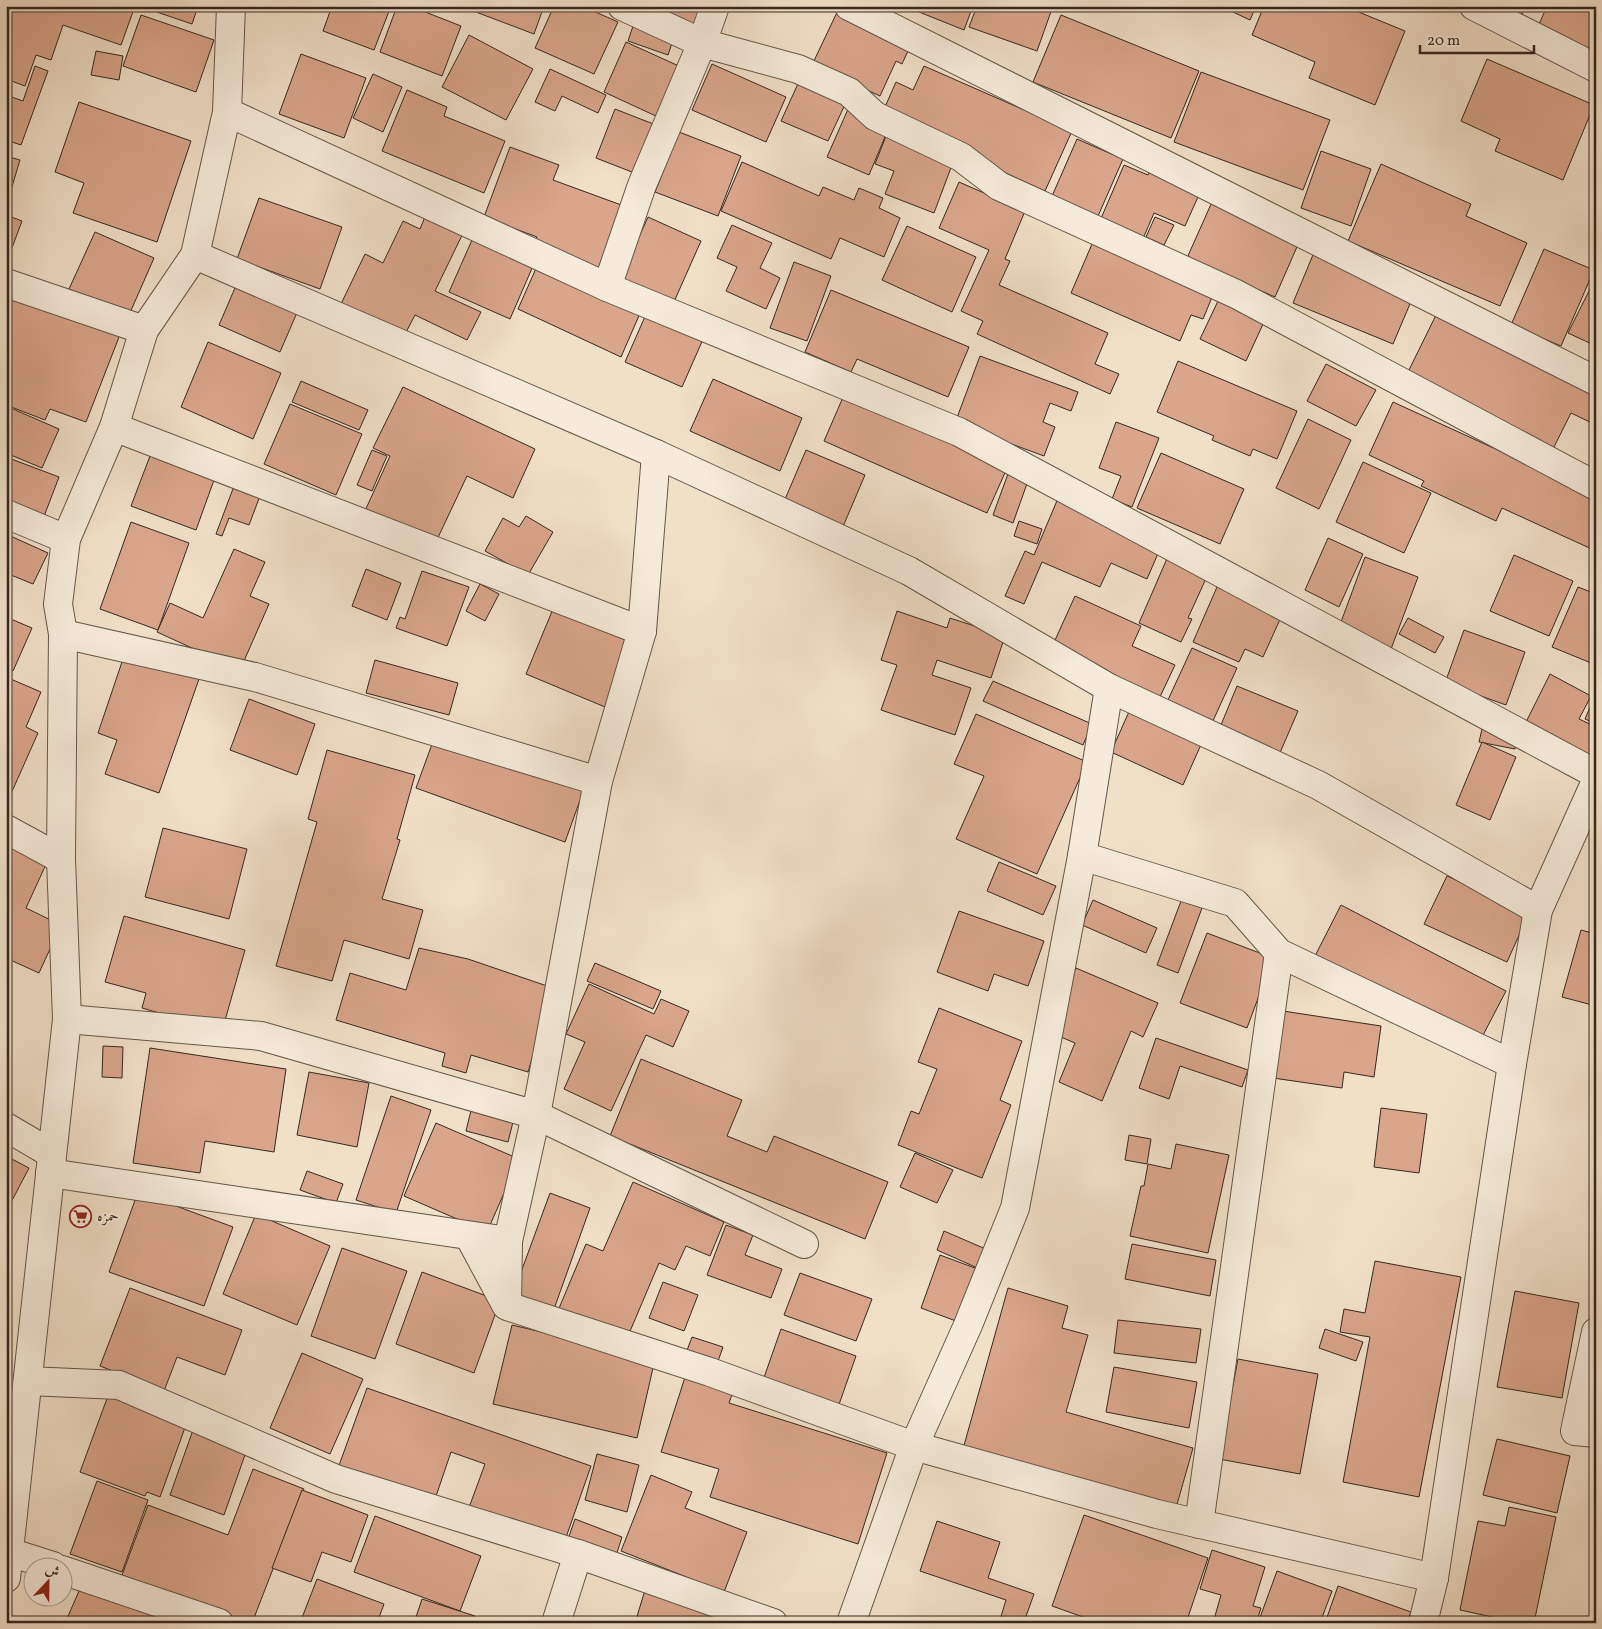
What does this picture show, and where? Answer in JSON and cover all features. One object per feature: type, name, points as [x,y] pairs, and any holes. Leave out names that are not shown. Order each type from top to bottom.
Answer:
[{"type":"street","points":[[22,1565],[8,1565],[15,1411],[28,1381],[67,1020],[61,859],[63,634],[58,604],[66,539],[114,427],[144,330],[196,254],[227,112],[231,6]]},
{"type":"street","points":[[622,6],[702,42],[798,69],[850,92],[875,116],[961,157],[999,186],[1236,294],[1596,486]]},
{"type":"street","points":[[607,287],[642,185],[702,42],[715,6]]},
{"type":"street","points":[[849,6],[1596,381]]},
{"type":"street","points":[[1474,6],[1596,68]]},
{"type":"street","points":[[227,112],[607,287],[959,432],[1596,774]]},
{"type":"street","points":[[196,254],[656,454],[909,571],[1109,688],[1318,785],[1538,910]]},
{"type":"street","points":[[6,283],[144,330]]},
{"type":"street","points":[[114,427],[642,632]]},
{"type":"street","points":[[507,1306],[508,1241],[536,1115],[598,781],[642,632],[656,454]]},
{"type":"street","points":[[6,514],[66,539]]},
{"type":"street","points":[[63,634],[255,677],[598,781]]},
{"type":"street","points":[[851,1623],[914,1446],[968,1324],[1015,1208],[1082,856],[1109,688]]},
{"type":"street","points":[[1422,1623],[1434,1578],[1512,1064],[1538,910],[1596,781]]},
{"type":"street","points":[[6,829],[61,859]]},
{"type":"street","points":[[1082,856],[1236,903],[1279,953],[1512,1064]]},
{"type":"street","points":[[1199,1524],[1279,953]]},
{"type":"street","points":[[67,1020],[261,1036],[536,1115],[804,1244]]},
{"type":"street","points":[[6,1127],[51,1163],[468,1236],[508,1241]]},
{"type":"street","points":[[468,1236],[507,1306],[710,1372],[914,1446],[1156,1514],[1434,1578]]},
{"type":"street","points":[[1596,1332],[1575,1431],[1596,1433]]},
{"type":"street","points":[[28,1381],[119,1385],[336,1479],[578,1554],[773,1623]]},
{"type":"street","points":[[556,1623],[578,1554]]},
{"type":"street","points":[[72,1573],[219,1623]]},
{"type":"building","points":[[6,6],[135,6],[121,45],[63,25],[51,60],[36,55],[25,86],[6,79]]},
{"type":"building","points":[[139,6],[198,6],[192,24]]},
{"type":"building","points":[[332,6],[391,6],[374,50],[323,31]]},
{"type":"building","points":[[397,6],[410,6],[461,26],[442,76],[380,52]]},
{"type":"building","points":[[460,6],[544,6],[534,34]]},
{"type":"building","points":[[554,6],[582,6],[618,22],[594,74],[535,48]]},
{"type":"building","points":[[626,6],[702,6],[692,30]]},
{"type":"building","points":[[840,6],[913,40],[902,64],[896,61],[880,96],[812,65]]},
{"type":"building","points":[[904,6],[973,6],[964,30]]},
{"type":"building","points":[[977,6],[1053,6],[1037,51],[969,27]]},
{"type":"building","points":[[1220,6],[1256,6],[1250,20]]},
{"type":"building","points":[[1264,6],[1344,6],[1405,31],[1375,105],[1309,78],[1315,62],[1252,35]]},
{"type":"building","points":[[1494,6],[1525,6],[1521,18]]},
{"type":"building","points":[[1547,6],[1596,6],[1596,53],[1537,29]]},
{"type":"building","points":[[141,15],[214,40],[196,92],[123,66]]},
{"type":"building","points":[[1061,15],[1199,71],[1171,138],[1033,82]]},
{"type":"building","points":[[633,26],[673,40],[668,55],[628,41]]},
{"type":"building","points":[[469,35],[533,69],[506,120],[442,87]]},
{"type":"building","points":[[626,42],[681,67],[658,117],[604,92]]},
{"type":"building","points":[[96,51],[123,56],[119,80],[91,75]]},
{"type":"building","points":[[301,54],[366,78],[344,138],[279,114]]},
{"type":"building","points":[[1487,59],[1594,105],[1563,180],[1495,151],[1500,139],[1461,121]]},
{"type":"building","points":[[712,64],[786,97],[766,142],[692,110]]},
{"type":"building","points":[[35,66],[48,71],[21,145],[6,140],[6,95],[23,101]]},
{"type":"building","points":[[924,66],[1072,131],[1045,191],[881,116],[896,82],[913,90]]},
{"type":"building","points":[[550,69],[606,95],[598,113],[562,96],[555,111],[535,102]]},
{"type":"building","points":[[1201,72],[1330,120],[1303,190],[1174,142]]},
{"type":"building","points":[[373,74],[402,87],[383,132],[353,118]]},
{"type":"building","points":[[802,75],[849,96],[828,141],[781,121]]},
{"type":"building","points":[[407,90],[447,107],[444,116],[505,141],[484,193],[382,151]]},
{"type":"building","points":[[79,102],[191,141],[157,242],[73,213],[84,183],[55,172]]},
{"type":"building","points":[[849,107],[890,125],[869,175],[827,157]]},
{"type":"building","points":[[615,109],[656,125],[637,174],[596,158]]},
{"type":"building","points":[[888,131],[955,157],[934,213],[885,194],[894,171],[875,164]]},
{"type":"building","points":[[679,132],[741,156],[718,216],[655,192]]},
{"type":"building","points":[[1077,139],[1123,159],[1095,223],[1049,203]]},
{"type":"building","points":[[510,147],[559,165],[553,180],[624,206],[597,277],[531,252],[537,237],[484,217]]},
{"type":"building","points":[[1321,151],[1371,169],[1351,226],[1301,208]]},
{"type":"building","points":[[6,156],[20,160],[7,203],[6,203]]},
{"type":"building","points":[[742,162],[819,196],[823,187],[854,200],[859,188],[883,198],[879,208],[900,218],[884,257],[840,238],[831,259],[721,211]]},
{"type":"building","points":[[1381,164],[1471,204],[1466,216],[1527,243],[1500,306],[1348,241]]},
{"type":"building","points":[[1124,165],[1148,175],[1152,166],[1202,188],[1185,226],[1154,213],[1142,241],[1099,223]]},
{"type":"building","points":[[959,182],[1025,211],[1005,259],[1010,261],[999,285],[1108,333],[1095,364],[1119,374],[1110,394],[977,334],[983,321],[961,311],[989,250],[939,228]]},
{"type":"building","points":[[259,198],[342,227],[320,289],[237,259]]},
{"type":"building","points":[[1212,202],[1300,240],[1275,297],[1187,258]]},
{"type":"building","points":[[429,207],[467,225],[435,291],[481,312],[467,340],[415,315],[403,338],[339,308],[365,254],[383,263],[403,221],[420,229]]},
{"type":"building","points":[[6,215],[22,221],[6,264]]},
{"type":"building","points":[[648,217],[701,241],[673,304],[619,281]]},
{"type":"building","points":[[1155,217],[1174,225],[1164,245],[1146,237]]},
{"type":"building","points":[[732,225],[772,243],[760,268],[780,278],[766,309],[726,291],[737,267],[717,258]]},
{"type":"building","points":[[907,226],[976,257],[952,312],[882,280]]},
{"type":"building","points":[[95,232],[154,258],[129,315],[69,289]]},
{"type":"building","points":[[1095,237],[1215,290],[1203,319],[1191,315],[1180,341],[1071,293]]},
{"type":"building","points":[[472,240],[533,266],[510,319],[449,292]]},
{"type":"building","points":[[1544,249],[1594,270],[1561,346],[1511,325]]},
{"type":"building","points":[[1315,250],[1415,292],[1393,344],[1293,303]]},
{"type":"building","points":[[794,262],[831,276],[807,341],[770,328]]},
{"type":"building","points":[[538,264],[641,311],[621,357],[518,309]]},
{"type":"building","points":[[238,281],[299,308],[280,352],[219,325]]},
{"type":"building","points":[[1593,283],[1596,285],[1596,346],[1568,333]]},
{"type":"building","points":[[6,288],[121,332],[86,422],[50,409],[45,420],[6,405]]},
{"type":"building","points":[[831,290],[969,347],[948,397],[857,359],[851,372],[805,352]]},
{"type":"building","points":[[1218,301],[1264,322],[1246,361],[1200,339]]},
{"type":"building","points":[[1440,307],[1596,387],[1596,425],[1571,413],[1552,451],[1406,376]]},
{"type":"building","points":[[647,312],[704,337],[682,387],[625,362]]},
{"type":"building","points":[[208,342],[281,373],[253,439],[181,407]]},
{"type":"building","points":[[980,356],[1078,392],[1071,411],[1050,403],[1043,422],[1055,427],[1044,456],[955,423]]},
{"type":"building","points":[[1178,361],[1297,411],[1277,459],[1253,449],[1250,456],[1212,440],[1214,436],[1157,412]]},
{"type":"building","points":[[1326,364],[1376,390],[1356,426],[1307,401]]},
{"type":"building","points":[[713,379],[802,418],[780,471],[690,431]]},
{"type":"building","points":[[301,381],[368,410],[359,430],[292,402]]},
{"type":"building","points":[[403,387],[535,449],[513,498],[467,476],[434,546],[364,513],[390,456],[373,448]]},
{"type":"building","points":[[844,395],[1008,466],[987,513],[824,441]]},
{"type":"building","points":[[1393,402],[1596,495],[1596,551],[1502,508],[1496,521],[1421,486],[1424,481],[1369,455]]},
{"type":"building","points":[[290,404],[362,434],[336,495],[264,464]]},
{"type":"building","points":[[6,406],[59,429],[42,468],[6,453]]},
{"type":"building","points":[[1308,419],[1351,440],[1319,509],[1276,488]]},
{"type":"building","points":[[1116,422],[1159,438],[1132,507],[1112,499],[1121,476],[1099,468]]},
{"type":"building","points":[[372,450],[387,456],[372,491],[357,485]]},
{"type":"building","points":[[806,450],[865,475],[842,529],[783,504]]},
{"type":"building","points":[[1161,453],[1244,489],[1220,544],[1137,508]]},
{"type":"building","points":[[150,456],[214,480],[196,530],[131,506]]},
{"type":"building","points":[[6,457],[59,477],[43,519],[6,505]]},
{"type":"building","points":[[1363,462],[1431,493],[1404,553],[1336,522]]},
{"type":"building","points":[[1009,471],[1029,478],[1013,523],[993,515]]},
{"type":"building","points":[[237,478],[263,488],[249,525],[229,518],[222,536],[216,534]]},
{"type":"building","points":[[1059,496],[1163,542],[1147,579],[1111,563],[1100,587],[1042,562],[1024,604],[1005,596],[1025,551],[1034,555]]},
{"type":"building","points":[[526,516],[553,532],[528,575],[485,551],[503,518],[519,527]]},
{"type":"building","points":[[1019,521],[1042,529],[1037,544],[1014,536]]},
{"type":"building","points":[[131,522],[189,543],[158,630],[100,609]]},
{"type":"building","points":[[6,534],[48,553],[33,584],[6,573]]},
{"type":"building","points":[[1328,538],[1363,554],[1339,607],[1305,590]]},
{"type":"building","points":[[234,549],[265,562],[250,596],[269,604],[240,670],[157,632],[170,603],[203,618]]},
{"type":"building","points":[[1169,554],[1209,572],[1188,618],[1192,619],[1181,642],[1139,623]]},
{"type":"building","points":[[1514,555],[1573,581],[1549,636],[1490,611]]},
{"type":"building","points":[[1365,557],[1418,577],[1391,649],[1338,630]]},
{"type":"building","points":[[366,569],[401,583],[387,620],[352,606]]},
{"type":"building","points":[[422,571],[469,587],[447,646],[396,628],[400,617],[405,619]]},
{"type":"building","points":[[480,584],[499,594],[485,621],[466,611]]},
{"type":"building","points":[[1217,587],[1282,615],[1263,657],[1245,649],[1239,662],[1193,642]]},
{"type":"building","points":[[1578,587],[1596,594],[1596,665],[1552,647]]},
{"type":"building","points":[[1075,596],[1141,626],[1132,646],[1175,665],[1159,699],[1051,649]]},
{"type":"building","points":[[553,609],[632,643],[605,707],[526,674]]},
{"type":"building","points":[[897,611],[947,628],[950,618],[1005,636],[991,678],[937,660],[932,675],[971,688],[955,735],[881,710],[897,665],[881,660]]},
{"type":"building","points":[[6,617],[32,628],[13,671],[6,668]]},
{"type":"building","points":[[1408,618],[1444,637],[1435,653],[1399,634]]},
{"type":"building","points":[[1464,630],[1525,652],[1506,705],[1445,683]]},
{"type":"building","points":[[1192,648],[1237,668],[1212,723],[1167,702]]},
{"type":"building","points":[[125,653],[199,679],[159,793],[105,774],[117,740],[98,733]]},
{"type":"building","points":[[375,660],[458,683],[449,715],[366,693]]},
{"type":"building","points":[[1550,674],[1591,696],[1579,719],[1596,727],[1596,763],[1524,726]]},
{"type":"building","points":[[6,677],[41,692],[26,727],[38,733],[6,805]]},
{"type":"building","points":[[993,681],[1092,724],[1083,745],[983,701]]},
{"type":"building","points":[[1237,686],[1298,711],[1276,762],[1216,737]]},
{"type":"building","points":[[249,699],[315,724],[297,775],[230,750]]},
{"type":"building","points":[[1132,705],[1204,738],[1183,785],[1111,752]]},
{"type":"building","points":[[1590,707],[1596,710],[1596,724],[1585,719]]},
{"type":"building","points":[[976,714],[1087,762],[1037,874],[956,839],[984,776],[954,764]]},
{"type":"building","points":[[1482,729],[1517,736],[1515,749],[1479,742]]},
{"type":"building","points":[[435,736],[584,789],[565,842],[416,788]]},
{"type":"building","points":[[1482,742],[1516,757],[1490,820],[1456,805]]},
{"type":"building","points":[[327,750],[415,775],[397,839],[400,840],[382,899],[423,910],[409,959],[344,940],[332,981],[276,966],[317,822],[308,819]]},
{"type":"building","points":[[163,828],[247,849],[229,919],[145,897]]},
{"type":"building","points":[[6,844],[48,860],[26,908],[61,925],[39,973],[6,958]]},
{"type":"building","points":[[999,862],[1056,886],[1043,915],[987,891]]},
{"type":"building","points":[[1447,876],[1529,913],[1507,962],[1424,924]]},
{"type":"building","points":[[1093,900],[1157,928],[1146,953],[1082,925]]},
{"type":"building","points":[[1181,901],[1202,908],[1178,973],[1157,965]]},
{"type":"building","points":[[1341,905],[1506,991],[1480,1041],[1315,956]]},
{"type":"building","points":[[959,911],[1044,941],[1028,986],[994,974],[988,991],[937,972]]},
{"type":"building","points":[[124,916],[245,950],[222,1031],[142,1008],[146,993],[105,982]]},
{"type":"building","points":[[1581,930],[1596,934],[1596,1006],[1562,997]]},
{"type":"building","points":[[1207,933],[1273,958],[1247,1028],[1180,1003]]},
{"type":"building","points":[[419,948],[468,959],[553,988],[528,1072],[471,1055],[466,1073],[442,1066],[445,1053],[336,1020],[350,973],[406,990]]},
{"type":"building","points":[[595,963],[661,991],[653,1009],[587,981]]},
{"type":"building","points":[[1076,968],[1158,1003],[1143,1037],[1131,1031],[1102,1101],[1059,1082],[1075,1043],[1049,1032]]},
{"type":"building","points":[[589,984],[654,1014],[661,999],[689,1011],[673,1047],[646,1035],[611,1111],[564,1089],[585,1042],[566,1034]]},
{"type":"building","points":[[939,1008],[1022,1041],[1000,1100],[1011,1105],[982,1178],[898,1145],[911,1111],[919,1114],[937,1069],[918,1062]]},
{"type":"building","points":[[1283,1011],[1381,1026],[1374,1077],[1344,1072],[1342,1088],[1273,1078]]},
{"type":"building","points":[[1156,1038],[1248,1070],[1242,1087],[1180,1066],[1169,1099],[1139,1088]]},
{"type":"building","points":[[103,1046],[123,1047],[122,1078],[102,1077]]},
{"type":"building","points":[[150,1048],[286,1069],[274,1152],[205,1141],[200,1173],[133,1163]]},
{"type":"building","points":[[641,1059],[742,1100],[727,1136],[767,1152],[774,1136],[888,1182],[865,1239],[610,1136]]},
{"type":"building","points":[[309,1072],[369,1083],[357,1147],[297,1135]]},
{"type":"building","points":[[391,1096],[431,1110],[396,1213],[356,1200]]},
{"type":"building","points":[[473,1102],[515,1114],[508,1142],[466,1131]]},
{"type":"building","points":[[1381,1108],[1427,1114],[1419,1173],[1374,1167]]},
{"type":"building","points":[[436,1123],[519,1159],[487,1232],[404,1196]]},
{"type":"building","points":[[1129,1135],[1151,1139],[1147,1164],[1125,1160]]},
{"type":"building","points":[[1176,1144],[1229,1155],[1208,1253],[1130,1236],[1148,1164],[1171,1169]]},
{"type":"building","points":[[915,1153],[953,1170],[937,1203],[900,1187]]},
{"type":"building","points":[[6,1156],[29,1168],[6,1212]]},
{"type":"building","points":[[307,1171],[343,1184],[336,1203],[300,1190]]},
{"type":"building","points":[[633,1182],[724,1222],[710,1256],[686,1246],[675,1270],[659,1263],[625,1343],[557,1313],[586,1244],[603,1251]]},
{"type":"building","points":[[138,1192],[233,1227],[204,1306],[109,1272]]},
{"type":"building","points":[[550,1193],[590,1208],[554,1309],[513,1294]]},
{"type":"building","points":[[256,1214],[330,1246],[297,1325],[223,1294]]},
{"type":"building","points":[[726,1225],[753,1235],[745,1255],[782,1269],[771,1298],[707,1275]]},
{"type":"building","points":[[944,1231],[988,1250],[980,1269],[937,1250]]},
{"type":"building","points":[[1132,1244],[1216,1260],[1210,1296],[1125,1279]]},
{"type":"building","points":[[342,1248],[407,1271],[375,1359],[311,1336]]},
{"type":"building","points":[[940,1255],[983,1271],[964,1324],[921,1308]]},
{"type":"building","points":[[1375,1261],[1461,1277],[1419,1497],[1343,1482],[1370,1337],[1340,1332],[1344,1309],[1365,1313]]},
{"type":"building","points":[[422,1272],[500,1301],[474,1373],[396,1344]]},
{"type":"building","points":[[800,1273],[872,1299],[856,1341],[784,1315]]},
{"type":"building","points":[[663,1282],[698,1295],[684,1331],[649,1318]]},
{"type":"building","points":[[130,1288],[242,1330],[225,1375],[177,1357],[164,1391],[100,1366]]},
{"type":"building","points":[[1008,1288],[1068,1306],[1062,1328],[1088,1335],[1066,1412],[1193,1448],[1174,1515],[963,1449]]},
{"type":"building","points":[[1515,1291],[1579,1303],[1562,1398],[1497,1387]]},
{"type":"building","points":[[1118,1320],[1201,1329],[1196,1363],[1114,1353]]},
{"type":"building","points":[[512,1325],[655,1359],[637,1438],[493,1404]]},
{"type":"building","points":[[781,1329],[856,1356],[836,1413],[761,1386]]},
{"type":"building","points":[[1325,1329],[1363,1342],[1356,1361],[1319,1348]]},
{"type":"building","points":[[692,1337],[723,1347],[717,1364],[686,1353]]},
{"type":"building","points":[[302,1353],[363,1379],[330,1454],[270,1428]]},
{"type":"building","points":[[1238,1359],[1318,1374],[1300,1474],[1219,1459]]},
{"type":"building","points":[[1114,1367],[1197,1382],[1189,1428],[1106,1412]]},
{"type":"building","points":[[686,1374],[734,1389],[729,1403],[887,1453],[858,1544],[710,1497],[719,1469],[661,1452]]},
{"type":"building","points":[[367,1388],[591,1466],[563,1546],[467,1513],[485,1464],[451,1452],[433,1505],[337,1471]]},
{"type":"building","points":[[109,1393],[187,1422],[160,1497],[147,1492],[145,1496],[80,1472]]},
{"type":"building","points":[[193,1430],[247,1449],[224,1515],[170,1495]]},
{"type":"building","points":[[1497,1439],[1570,1456],[1557,1513],[1483,1495]]},
{"type":"building","points":[[597,1454],[639,1465],[627,1512],[585,1500]]},
{"type":"building","points":[[253,1469],[304,1489],[252,1623],[246,1623],[122,1575],[148,1505],[228,1535]]},
{"type":"building","points":[[651,1475],[692,1492],[685,1508],[747,1532],[724,1592],[621,1551]]},
{"type":"building","points":[[97,1481],[148,1500],[122,1572],[70,1554]]},
{"type":"building","points":[[302,1490],[368,1515],[351,1562],[322,1552],[311,1582],[272,1568]]},
{"type":"building","points":[[1509,1507],[1556,1517],[1534,1623],[1520,1623],[1460,1610],[1478,1521],[1505,1526]]},
{"type":"building","points":[[1084,1515],[1208,1558],[1186,1623],[1100,1623],[1052,1606]]},
{"type":"building","points":[[375,1516],[481,1556],[460,1611],[354,1572]]},
{"type":"building","points":[[575,1519],[622,1537],[615,1559],[567,1542]]},
{"type":"building","points":[[937,1521],[1000,1542],[988,1578],[1034,1594],[1025,1619],[1037,1623],[999,1623],[1006,1600],[920,1571]]},
{"type":"building","points":[[1212,1550],[1265,1567],[1253,1606],[1261,1608],[1256,1623],[1213,1623],[1221,1595],[1200,1589]]},
{"type":"building","points":[[1277,1571],[1332,1591],[1320,1623],[1258,1623]]},
{"type":"building","points":[[317,1579],[384,1604],[377,1623],[300,1623]]},
{"type":"building","points":[[83,1582],[178,1623],[65,1623]]},
{"type":"building","points":[[1338,1586],[1411,1612],[1407,1623],[1325,1623]]},
{"type":"building","points":[[645,1590],[753,1623],[635,1623]]},
{"type":"building","points":[[422,1599],[475,1616],[473,1623],[414,1623]]},
{"type":"place","name":"حمزه","points":[[81,1216]]}]
